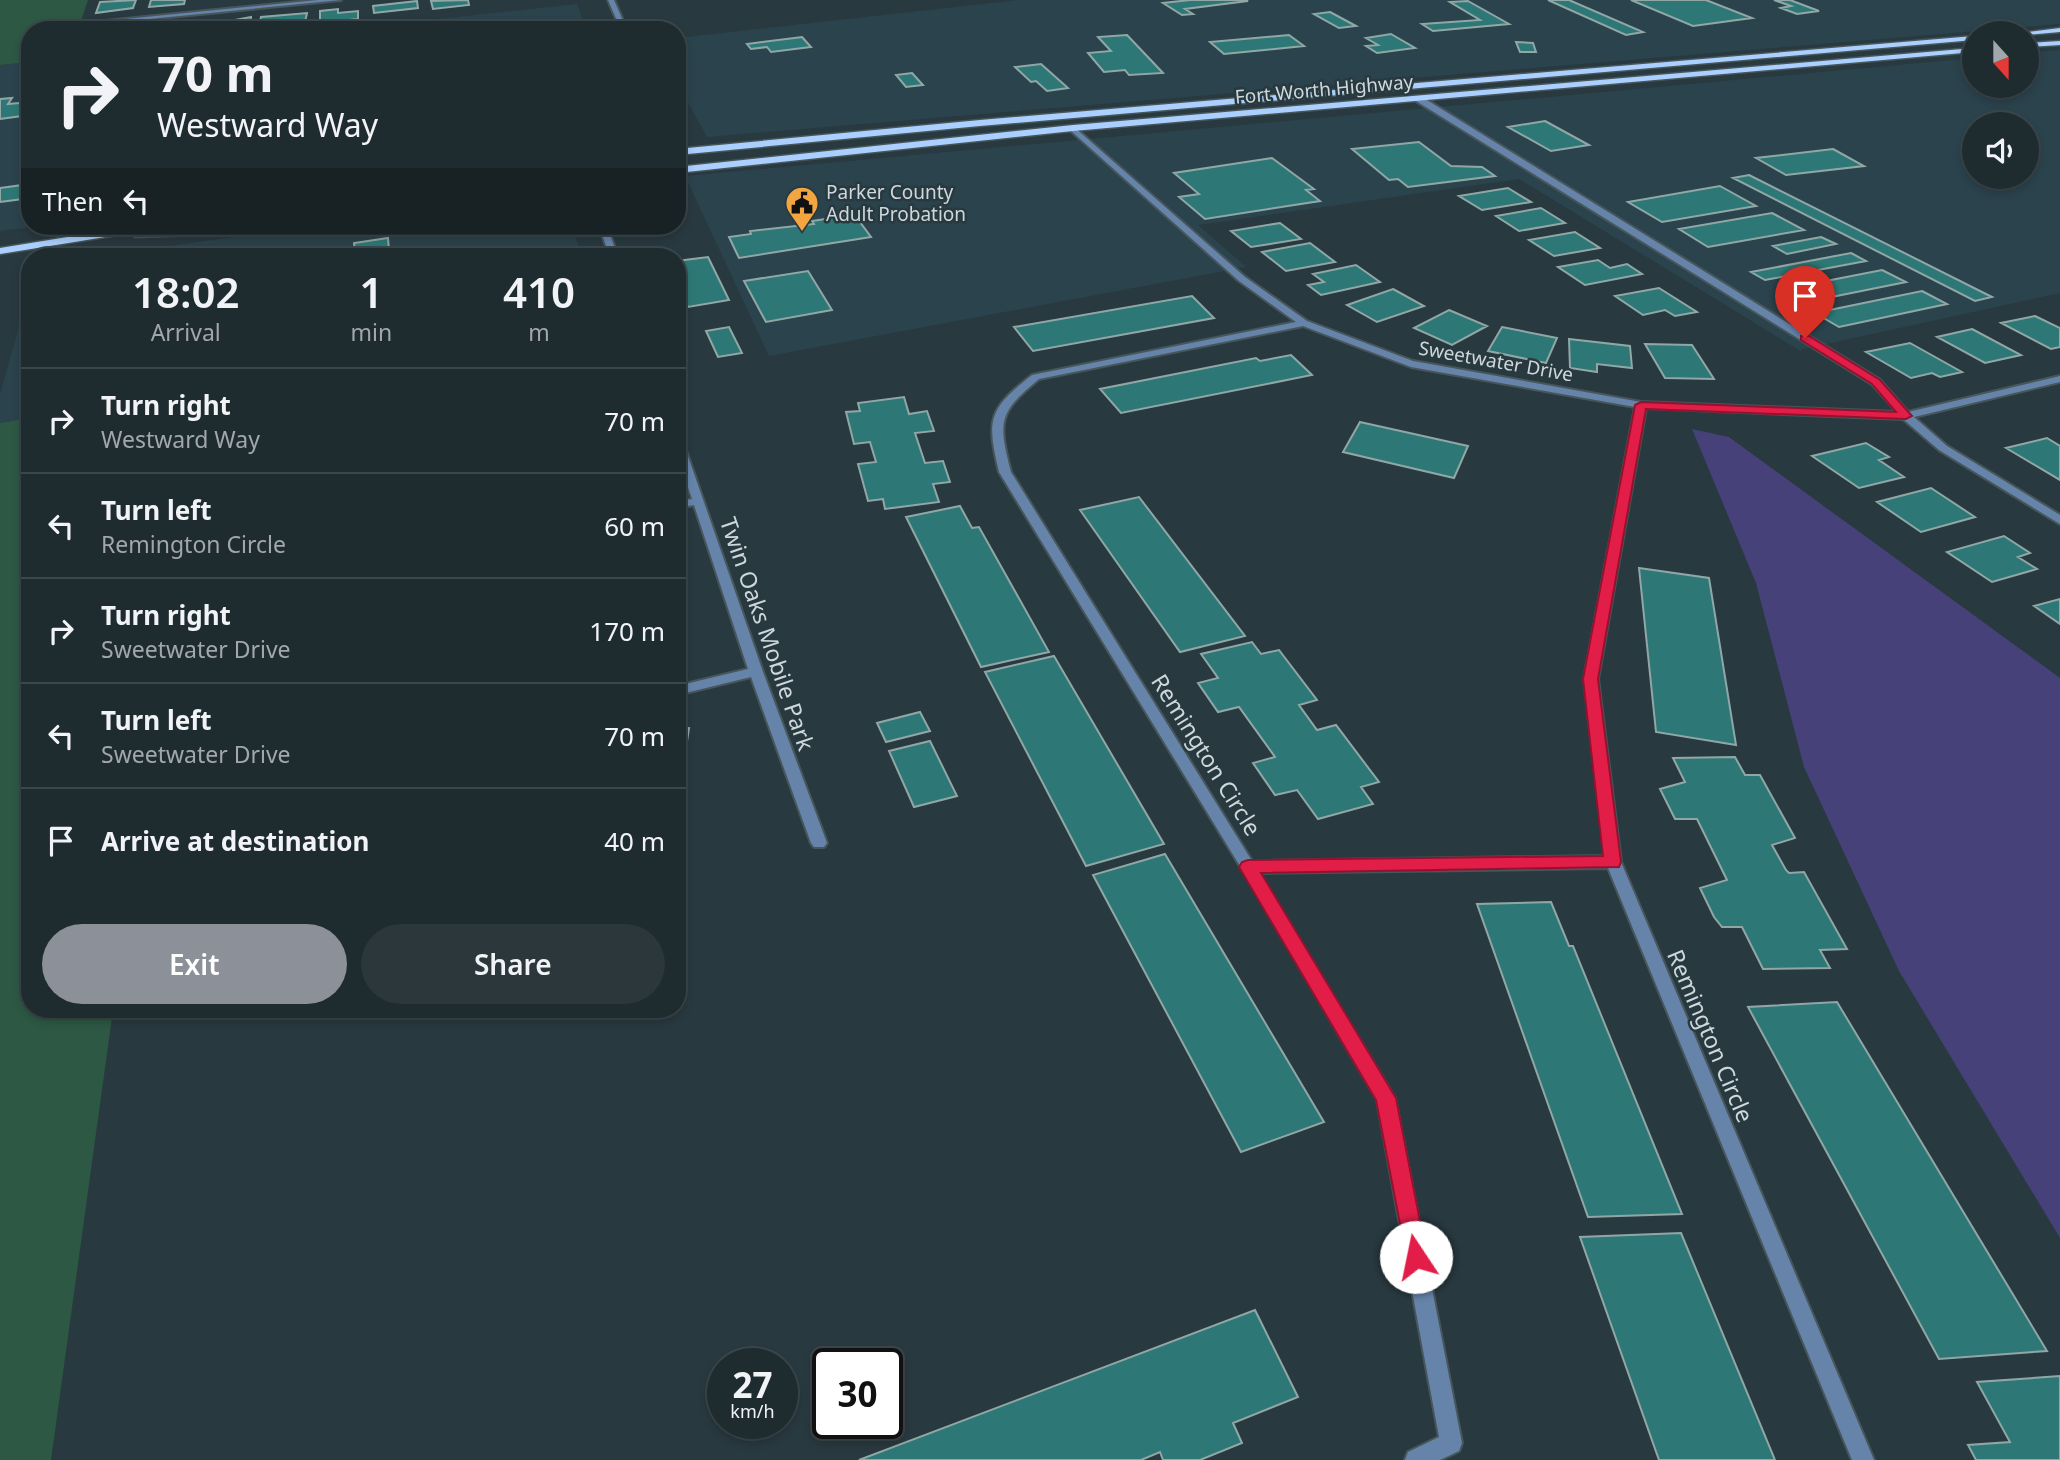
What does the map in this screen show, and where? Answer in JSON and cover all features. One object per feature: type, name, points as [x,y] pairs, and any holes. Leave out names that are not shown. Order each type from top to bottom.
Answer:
[{"type":"main road","points":[[2039,32],[2060,30]]},
{"type":"main road","name":"Fort Worth Highway","points":[[686,151],[1032,118],[1962,39]]},
{"type":"main road","points":[[2039,44],[2060,43]]},
{"type":"main road","name":"Fort Worth Highway","points":[[686,169],[1073,128],[1962,51]]},
{"type":"main road","points":[[1722,59],[1743,71]]},
{"type":"main road","points":[[1536,75],[1555,86]]},
{"type":"main road","points":[[1073,128],[1074,124],[1088,119],[1222,107],[1234,101]]},
{"type":"main road","points":[[842,152],[859,146],[914,137],[1010,128],[1023,125],[1032,118]]},
{"type":"main road","points":[[0,251],[108,235]]},
{"type":"main road","points":[[103,236],[126,235]]},
{"type":"street","points":[[109,21],[338,0]]},
{"type":"street","points":[[611,0],[620,21]]},
{"type":"street","points":[[1419,99],[1876,382],[1906,416],[1943,448],[2060,520]]},
{"type":"street","name":"Sweetwater Drive","points":[[1073,128],[1242,279],[1304,323],[1410,364],[1641,405],[1906,416],[2060,379]]},
{"type":"street","name":"Remington Circle","points":[[1304,323],[1036,377],[1006,400],[994,430],[1005,472],[1248,867],[1386,1098],[1451,1443],[1416,1460]]},
{"type":"street","name":"Remington Circle","points":[[1641,405],[1591,679],[1612,862],[1863,1460]]},
{"type":"street","name":"Twin Oaks Mobile Park","points":[[686,466],[819,843]]},
{"type":"street","points":[[686,504],[698,501]]},
{"type":"street","points":[[686,689],[757,673]]},
{"type":"street","points":[[1248,867],[1612,862]]},
{"type":"shaded area","points":[[1019,0],[2060,0],[2060,24],[2039,26],[2039,21],[1962,21],[1962,32],[707,137],[686,98],[686,37]]},
{"type":"shaded area","points":[[577,4],[584,21],[419,21]]},
{"type":"shaded area","points":[[2060,50],[2060,293],[1799,350],[1519,179],[1198,225],[1246,267],[769,356],[686,176],[1962,59],[1962,98],[2039,98],[2039,52]]},
{"type":"shaded area","points":[[21,63],[21,228],[0,231],[0,65]]},
{"type":"shaded area","points":[[248,235],[574,235],[580,248],[154,248]]},
{"type":"shaded area","points":[[21,319],[21,420],[0,423],[0,394]]},
{"type":"shaded area","points":[[1692,429],[1729,437],[2060,678],[2060,1238],[1899,971],[1804,767],[1756,583]]},
{"type":"green space","points":[[0,0],[88,0],[81,21],[21,21],[21,63],[0,65]]},
{"type":"green space","points":[[21,420],[21,1018],[112,1018],[51,1460],[0,1460],[0,423]]},
{"type":"building","points":[[136,0],[133,8],[96,13],[100,2]]},
{"type":"building","points":[[151,0],[185,0],[184,4],[149,7]]},
{"type":"building","points":[[468,0],[469,5],[433,9],[431,1]]},
{"type":"building","points":[[1190,0],[1248,1],[1185,9],[1193,14],[1182,15],[1163,3]]},
{"type":"building","points":[[1548,0],[1569,0],[1643,32],[1626,35]]},
{"type":"building","points":[[1631,0],[1706,0],[1752,18],[1693,26]]},
{"type":"building","points":[[1774,0],[1790,0],[1819,11],[1797,14],[1781,8],[1791,6]]},
{"type":"building","points":[[417,1],[418,8],[374,13],[373,6]]},
{"type":"building","points":[[1468,1],[1509,24],[1433,31],[1422,24],[1480,20],[1450,2]]},
{"type":"building","points":[[320,11],[358,11],[358,19],[320,21]]},
{"type":"building","points":[[1330,12],[1356,26],[1339,28],[1314,14]]},
{"type":"building","points":[[307,13],[305,21],[260,21],[261,17]]},
{"type":"building","points":[[251,17],[251,21],[229,21]]},
{"type":"building","points":[[1391,34],[1415,48],[1377,53],[1366,46],[1378,45],[1366,38]]},
{"type":"building","points":[[1127,35],[1163,73],[1129,75],[1125,70],[1104,72],[1088,53],[1111,51],[1098,37]]},
{"type":"building","points":[[1289,35],[1304,46],[1224,54],[1210,42]]},
{"type":"building","points":[[802,37],[811,47],[771,52],[767,47],[751,49],[747,44]]},
{"type":"building","points":[[1516,42],[1533,43],[1536,52],[1520,52]]},
{"type":"building","points":[[1041,64],[1068,88],[1047,91],[1036,81],[1031,82],[1015,67]]},
{"type":"building","points":[[912,73],[923,85],[906,87],[896,75]]},
{"type":"building","points":[[12,98],[8,104],[21,103],[21,116],[0,119],[0,99]]},
{"type":"building","points":[[1545,121],[1589,145],[1551,151],[1508,127]]},
{"type":"building","points":[[1419,142],[1451,166],[1482,167],[1495,176],[1408,187],[1398,179],[1389,180],[1352,149]]},
{"type":"building","points":[[1833,149],[1864,166],[1786,175],[1756,158]]},
{"type":"building","points":[[1272,158],[1314,189],[1306,190],[1320,201],[1205,219],[1179,197],[1199,194],[1174,173]]},
{"type":"building","points":[[1749,175],[1992,297],[1975,301],[1733,178]]},
{"type":"building","points":[[21,185],[21,199],[0,202],[0,188]]},
{"type":"building","points":[[1720,186],[1756,206],[1662,222],[1628,202]]},
{"type":"building","points":[[1508,188],[1531,202],[1482,210],[1459,196]]},
{"type":"building","points":[[1541,208],[1565,223],[1519,231],[1496,216]]},
{"type":"building","points":[[1772,213],[1804,230],[1708,247],[1679,229]]},
{"type":"building","points":[[845,216],[848,219],[857,218],[871,237],[739,258],[729,237],[751,234],[750,231],[814,224],[812,221]]},
{"type":"building","points":[[1280,223],[1301,239],[1251,247],[1231,231]]},
{"type":"building","points":[[1575,232],[1600,248],[1554,256],[1529,240]]},
{"type":"building","points":[[1821,237],[1836,244],[1787,254],[1773,246]]},
{"type":"building","points":[[388,238],[389,248],[354,248],[354,243]]},
{"type":"building","points":[[1310,243],[1335,262],[1286,271],[1262,252]]},
{"type":"building","points":[[1851,253],[1866,261],[1765,280],[1751,272]]},
{"type":"building","points":[[708,257],[729,300],[688,307],[686,260]]},
{"type":"building","points":[[1598,260],[1610,268],[1627,264],[1642,274],[1585,285],[1558,267]]},
{"type":"building","points":[[1356,265],[1380,282],[1321,295],[1308,285],[1324,282],[1313,274]]},
{"type":"building","points":[[1882,270],[1906,282],[1802,303],[1780,290]]},
{"type":"building","points":[[808,271],[832,310],[766,322],[744,281]]},
{"type":"building","points":[[1659,288],[1697,312],[1675,316],[1665,310],[1643,315],[1615,296]]},
{"type":"building","points":[[1393,289],[1424,306],[1377,322],[1347,305]]},
{"type":"building","points":[[1922,291],[1947,304],[1839,327],[1815,313]]},
{"type":"building","points":[[1192,296],[1214,318],[1033,351],[1014,327]]},
{"type":"building","points":[[1449,310],[1487,326],[1452,345],[1414,328]]},
{"type":"building","points":[[2035,316],[2060,328],[2060,347],[2051,349],[2001,323]]},
{"type":"building","points":[[729,327],[742,353],[718,357],[706,331]]},
{"type":"building","points":[[1502,327],[1557,338],[1546,363],[1488,351]]},
{"type":"building","points":[[1972,329],[2021,355],[1985,363],[1937,337]]},
{"type":"building","points":[[1569,339],[1630,346],[1632,368],[1597,364],[1597,372],[1570,368]]},
{"type":"building","points":[[1910,343],[1962,372],[1940,377],[1932,373],[1911,378],[1866,352]]},
{"type":"building","points":[[1645,344],[1692,345],[1714,379],[1665,378]]},
{"type":"building","points":[[1291,355],[1312,375],[1121,413],[1100,389],[1256,358],[1260,361]]},
{"type":"building","points":[[904,397],[909,414],[927,411],[934,431],[915,433],[925,463],[943,461],[950,482],[933,484],[939,502],[885,509],[883,499],[868,501],[858,464],[876,462],[870,442],[854,444],[846,412],[860,411],[858,403]]},
{"type":"building","points":[[1360,422],[1468,446],[1454,478],[1343,452]]},
{"type":"building","points":[[2047,438],[2060,446],[2060,480],[2006,448]]},
{"type":"building","points":[[1866,443],[1889,457],[1879,460],[1904,477],[1859,488],[1812,456]]},
{"type":"building","points":[[1931,488],[1975,517],[1921,532],[1877,502]]},
{"type":"building","points":[[1139,497],[1245,636],[1180,652],[1080,510]]},
{"type":"building","points":[[960,506],[972,528],[979,527],[1049,652],[981,667],[906,517]]},
{"type":"building","points":[[2004,536],[2030,553],[2018,557],[2037,569],[1992,582],[1947,552]]},
{"type":"building","points":[[1639,568],[1709,578],[1736,745],[1656,732]]},
{"type":"building","points":[[2060,599],[2060,624],[2034,606]]},
{"type":"building","points":[[1252,642],[1261,654],[1279,650],[1317,700],[1299,705],[1317,730],[1336,725],[1379,782],[1361,787],[1373,804],[1318,819],[1297,790],[1275,795],[1253,763],[1275,757],[1239,707],[1218,712],[1198,683],[1218,678],[1201,654]]},
{"type":"building","points":[[1054,656],[1164,844],[1086,866],[985,672]]},
{"type":"building","points":[[920,712],[930,731],[886,742],[877,723]]},
{"type":"building","points":[[930,741],[957,796],[914,807],[889,751]]},
{"type":"building","points":[[1735,757],[1745,775],[1760,775],[1795,838],[1772,845],[1786,870],[1789,873],[1804,872],[1847,949],[1820,950],[1830,968],[1763,969],[1742,927],[1722,927],[1700,888],[1727,880],[1697,819],[1675,819],[1660,789],[1685,782],[1673,758]]},
{"type":"building","points":[[1165,854],[1324,1122],[1241,1152],[1093,875]]},
{"type":"building","points":[[1551,902],[1569,946],[1573,946],[1682,1214],[1588,1217],[1477,904]]},
{"type":"building","points":[[1837,1002],[2047,1351],[1939,1359],[1748,1007]]},
{"type":"building","points":[[1681,1233],[1775,1460],[1659,1460],[1580,1237]]},
{"type":"building","points":[[1255,1310],[1298,1397],[1233,1423],[1242,1443],[1200,1460],[1163,1460],[1160,1452],[1141,1460],[859,1460]]},
{"type":"building","points":[[2060,1376],[2060,1460],[1976,1460],[1968,1445],[2010,1442],[1977,1382]]},
{"type":"place","name":"Parker County Adult Probation","points":[[802,233]]},
{"type":"route","points":[[1416,1257],[1386,1098],[1248,867],[1612,862],[1591,679],[1641,405],[1906,416],[1876,382],[1805,338]]}]
